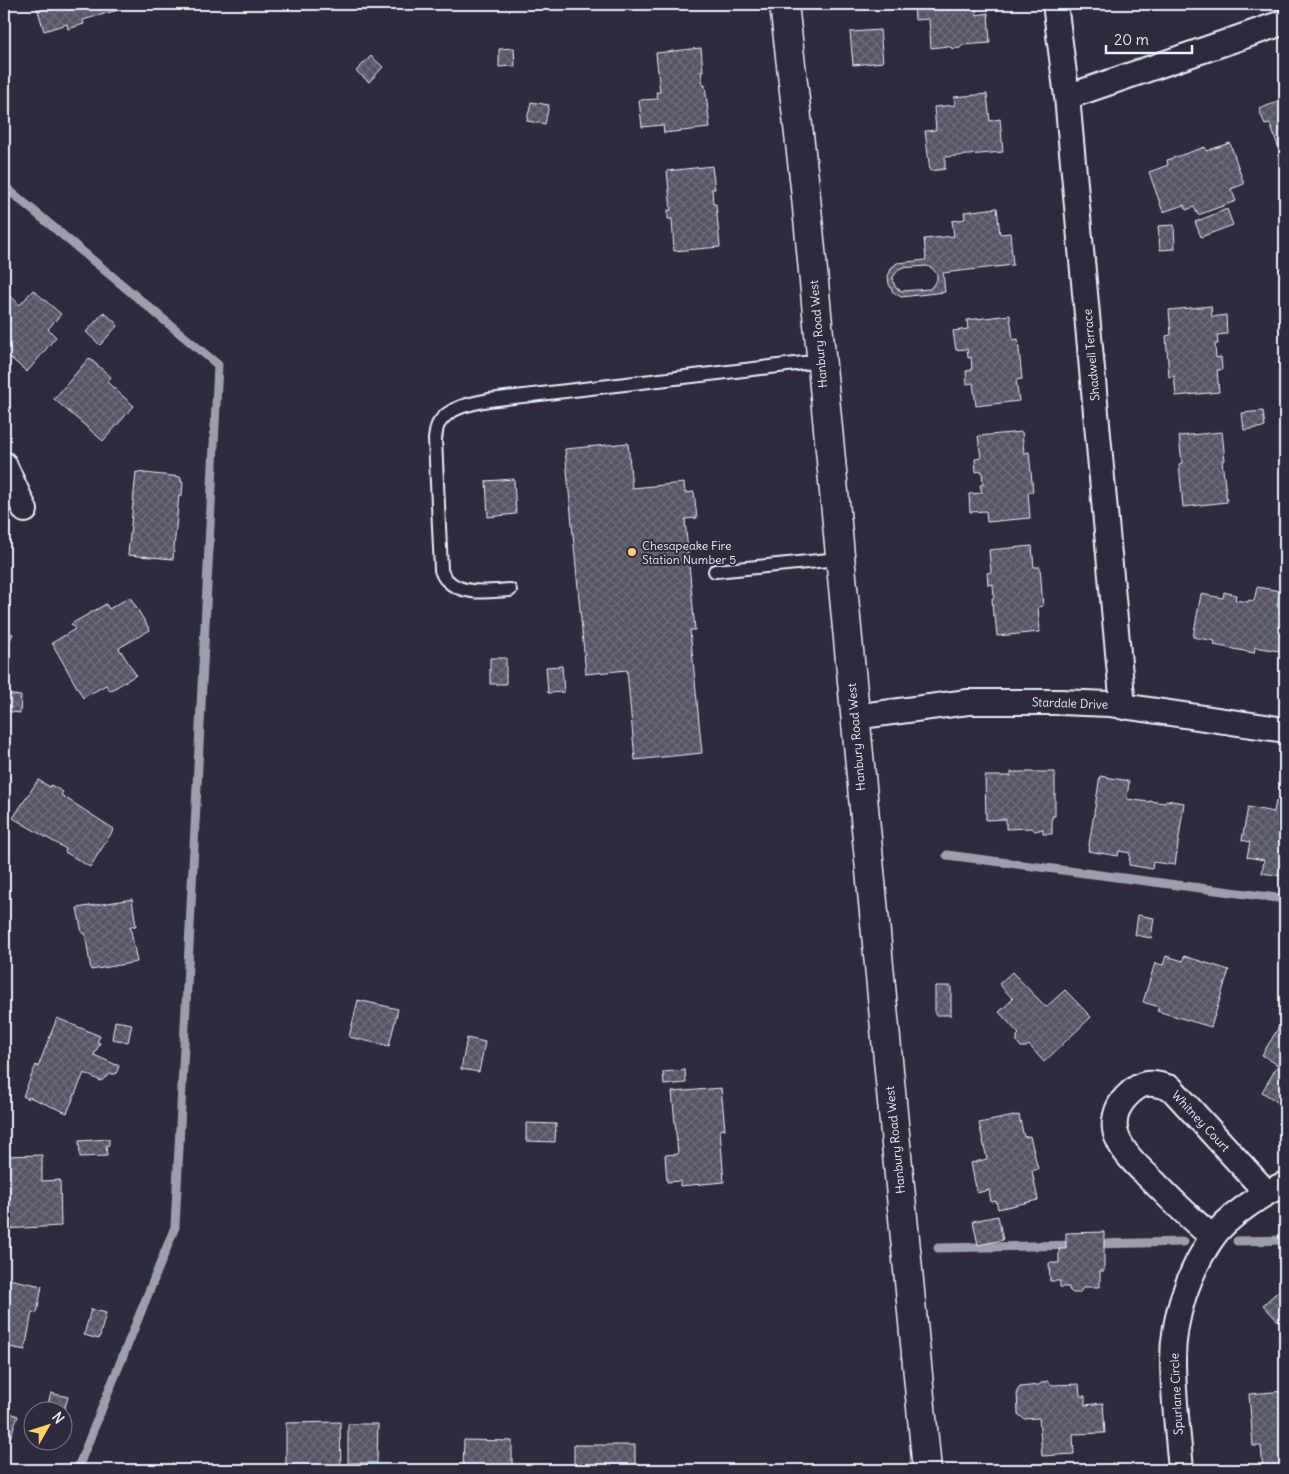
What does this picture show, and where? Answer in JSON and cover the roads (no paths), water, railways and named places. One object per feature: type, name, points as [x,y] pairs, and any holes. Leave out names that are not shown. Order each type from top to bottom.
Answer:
[{"type":"main road","name":"Hanbury Road West","points":[[784,4],[804,186],[927,1470]]},
{"type":"street","name":"Shadwell Terrace","points":[[1056,4],[1067,97],[1123,707]]},
{"type":"street","points":[[1067,97],[1285,22]]},
{"type":"street","points":[[4,464],[25,510]]},
{"type":"street","name":"Stardale Drive","points":[[854,717],[968,702],[1060,702],[1110,704],[1285,730]]},
{"type":"street","name":"Whitney Court","points":[[1213,1237],[1196,1224],[1132,1160],[1117,1138],[1115,1119],[1121,1102],[1135,1088],[1152,1083],[1171,1088],[1276,1189]]},
{"type":"street","name":"Spurlane Circle","points":[[1181,1470],[1173,1359],[1176,1329],[1182,1301],[1194,1270],[1213,1237],[1239,1212],[1276,1189]]},
{"type":"lane","points":[[510,590],[476,592],[460,588],[447,581],[440,570],[435,439],[438,424],[447,415],[464,406],[489,400],[821,361]]},
{"type":"lane","points":[[715,571],[839,559]]},
{"type":"waterway","points":[[4,186],[218,365],[175,1227],[77,1470]]},
{"type":"waterway","points":[[947,855],[1285,899]]},
{"type":"waterway","points":[[1237,1241],[1285,1240]]},
{"type":"waterway","points":[[1093,1244],[1184,1242]]},
{"type":"waterway","points":[[938,1248],[1077,1245]]},
{"type":"place","name":"Chesapeake Fire Station Number 5","points":[[632,552]]}]
